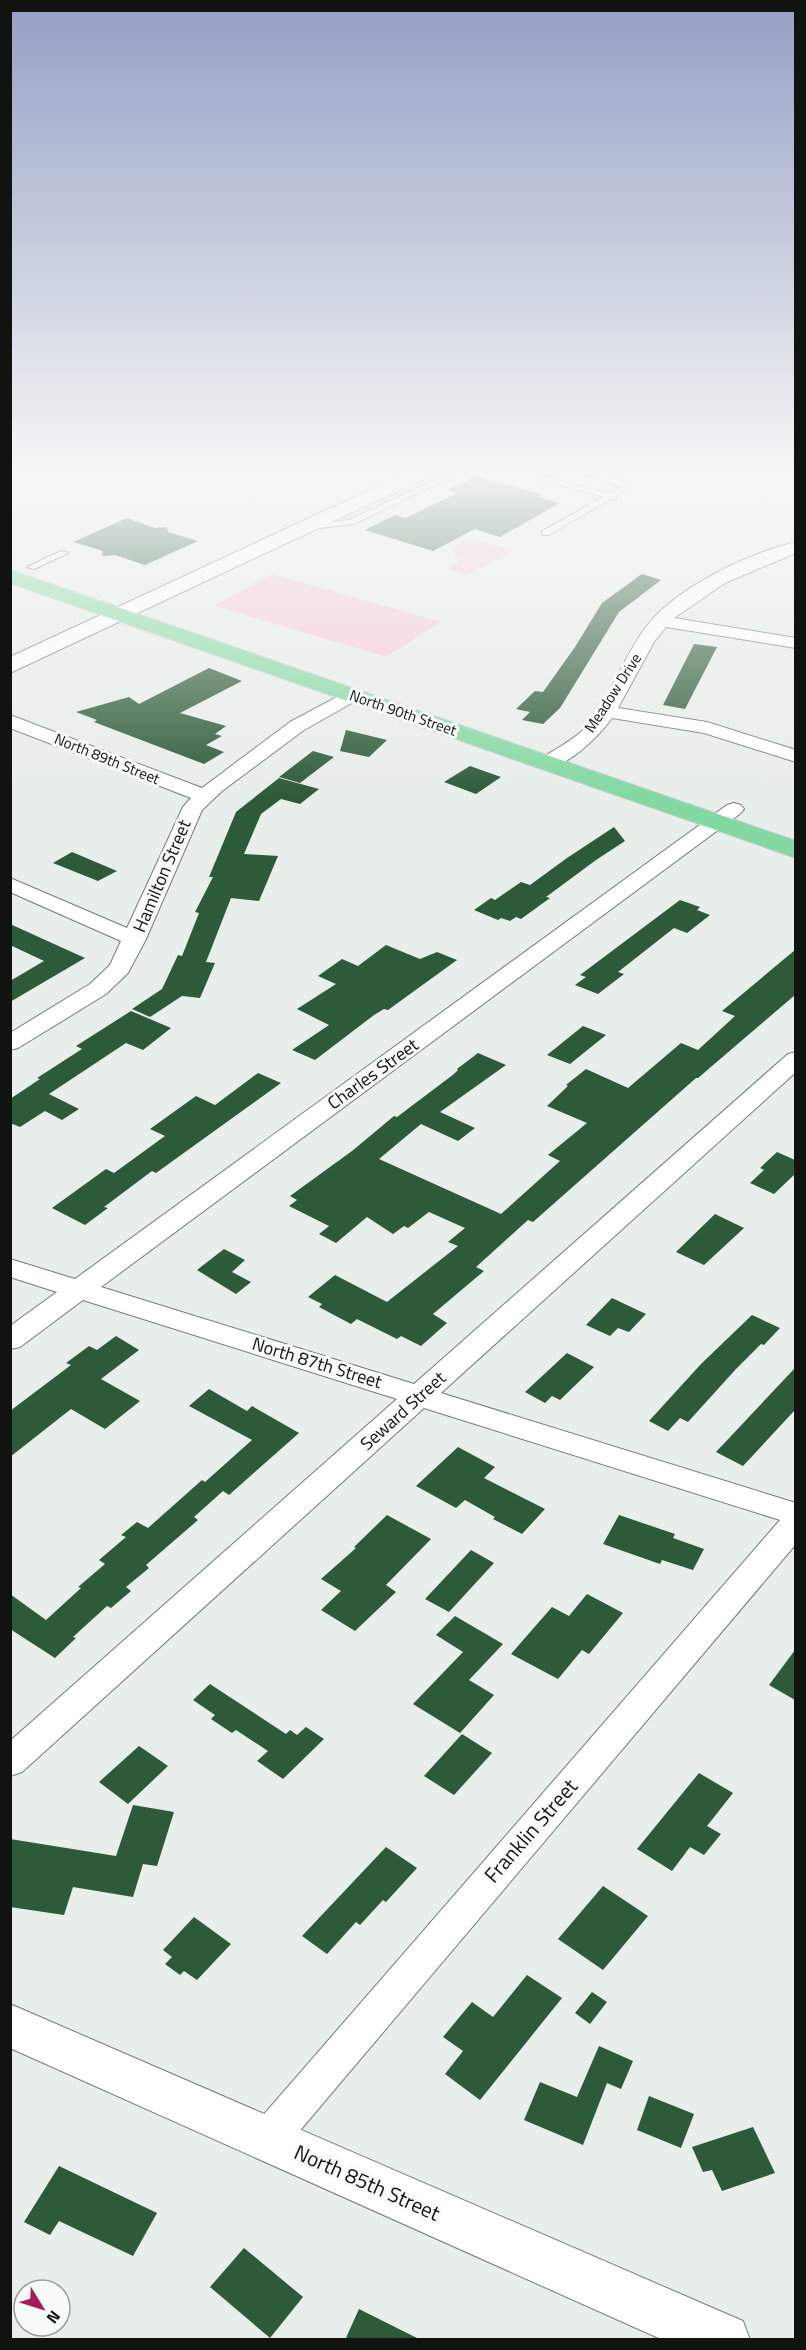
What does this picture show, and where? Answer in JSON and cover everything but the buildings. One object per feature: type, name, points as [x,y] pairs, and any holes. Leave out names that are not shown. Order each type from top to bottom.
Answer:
[{"type":"main road","name":"North 90th Street","points":[[44,578],[725,815],[795,830]]},
{"type":"main road","name":"North 90th Street","points":[[130,609],[351,695],[556,757]]},
{"type":"main road","name":"North 90th Street","points":[[725,815],[795,850]]},
{"type":"street","points":[[10,666],[197,578]]},
{"type":"street","name":"Meadow Drive","points":[[556,757],[588,735],[605,711],[652,631],[661,621],[676,606],[726,578]]},
{"type":"street","points":[[661,621],[795,643]]},
{"type":"street","name":"Hamilton Street","points":[[10,1043],[98,989],[111,978],[128,955],[193,807],[297,726],[351,695]]},
{"type":"street","points":[[605,711],[707,729],[795,756]]},
{"type":"street","name":"North 89th Street","points":[[10,721],[205,796]]},
{"type":"street","name":"Charles Street","points":[[10,1340],[725,815]]},
{"type":"street","points":[[10,884],[135,939]]},
{"type":"street","name":"Seward Street","points":[[10,1762],[795,1059]]},
{"type":"street","name":"North 87th Street","points":[[10,1268],[795,1514]]},
{"type":"street","name":"Franklin Street","points":[[267,2140],[795,1523]]},
{"type":"street","name":"North 85th Street","points":[[10,2025],[724,2340]]},
{"type":"shaded area","points":[[265,578],[285,578],[441,622],[386,657],[214,606]]}]
